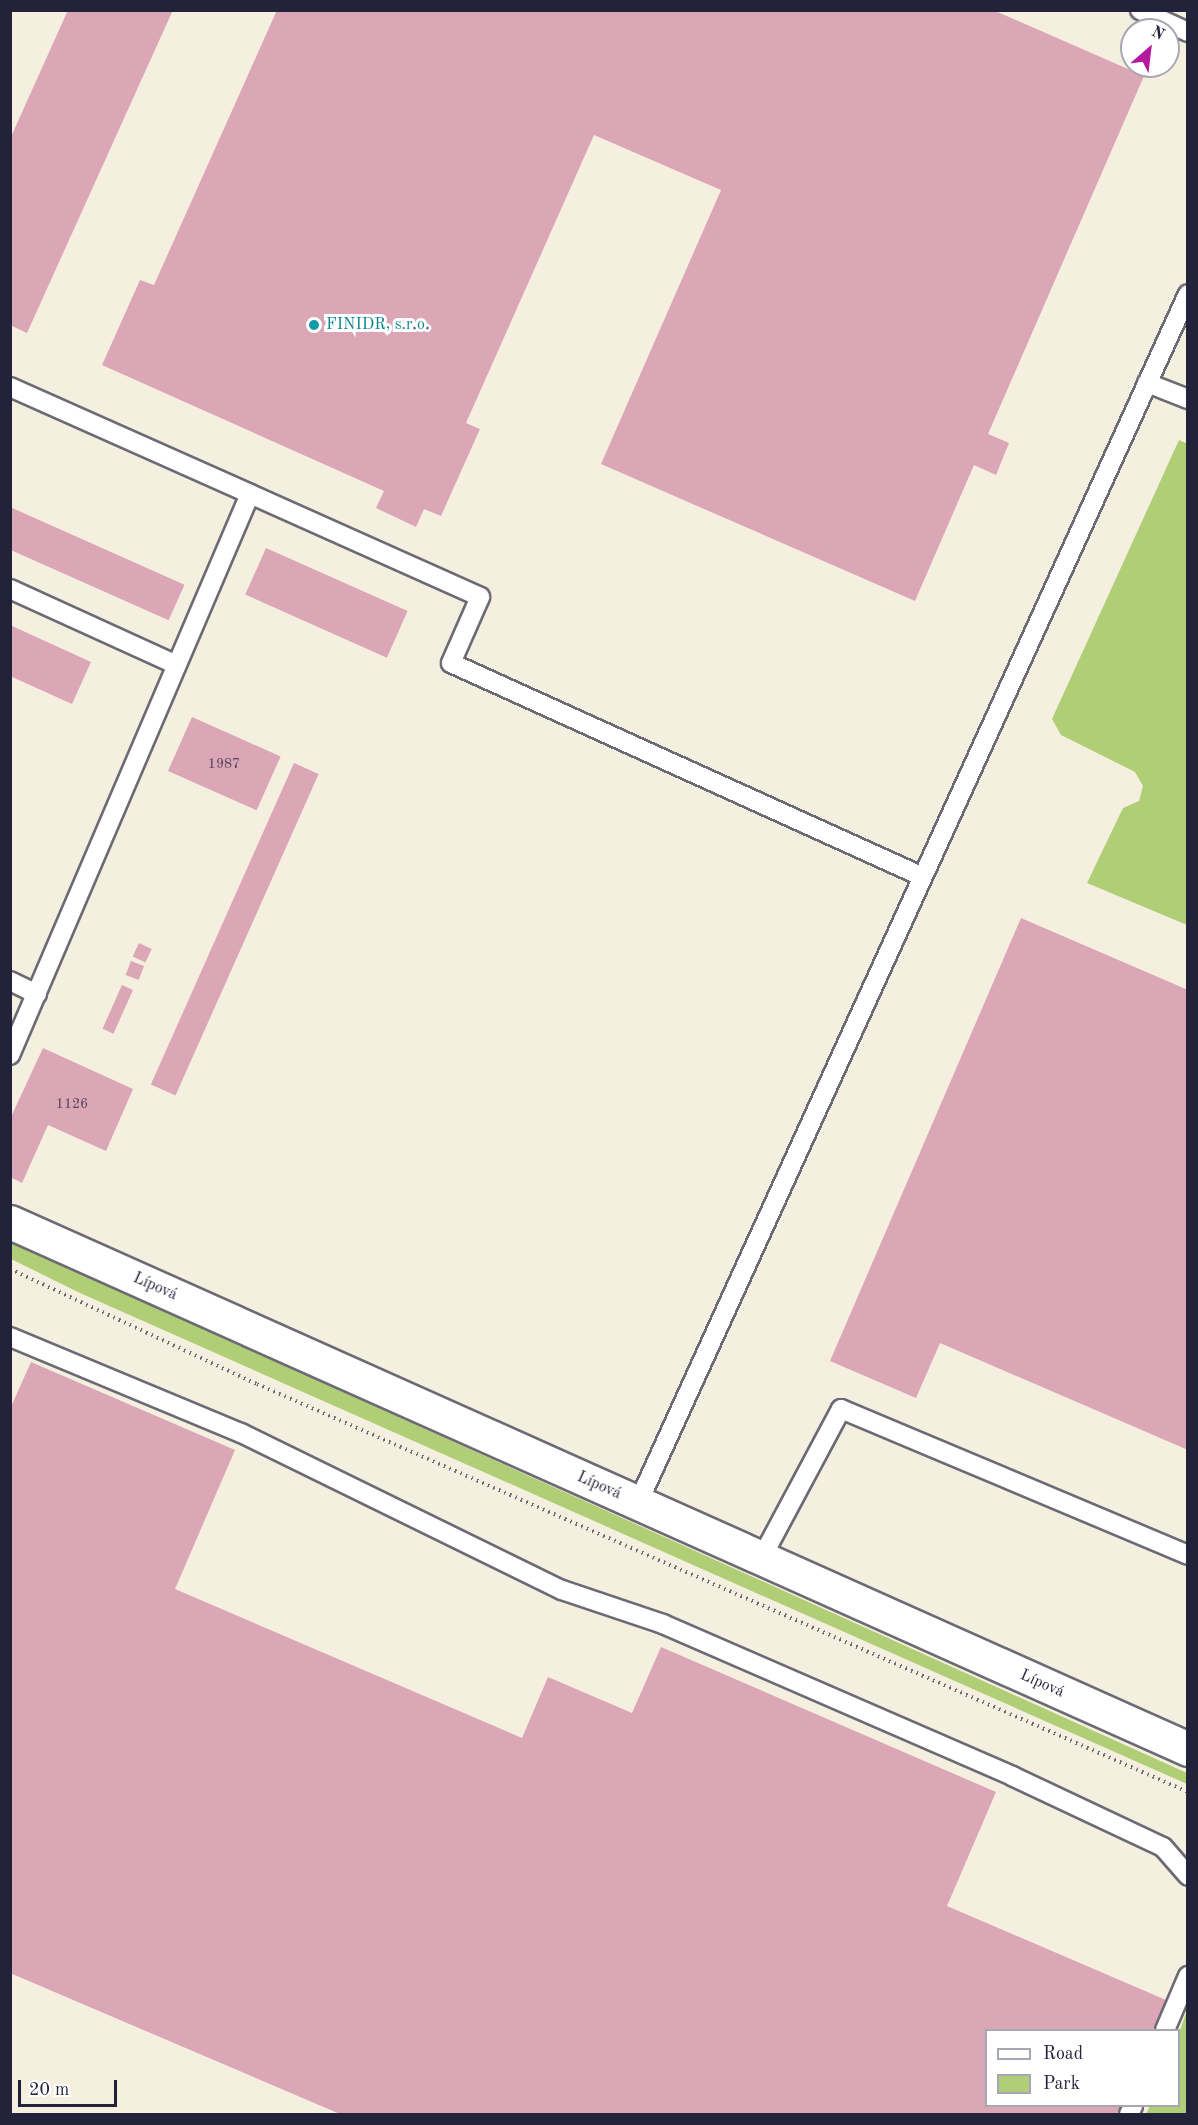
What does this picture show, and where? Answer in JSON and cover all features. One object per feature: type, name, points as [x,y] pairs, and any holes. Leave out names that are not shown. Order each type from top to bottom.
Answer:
[{"type":"street","name":"Lípová","points":[[10,1222],[1188,1749]]},
{"type":"lane","points":[[1140,10],[1188,32]]},
{"type":"lane","points":[[638,1503],[921,876],[1188,294]]},
{"type":"lane","points":[[1147,383],[1188,399]]},
{"type":"lane","points":[[10,387],[480,597],[452,663],[921,876]]},
{"type":"lane","points":[[10,1055],[250,494]]},
{"type":"lane","points":[[10,590],[177,665]]},
{"type":"lane","points":[[10,981],[37,993]]},
{"type":"lane","points":[[10,1336],[241,1433],[562,1590],[663,1624],[1012,1776],[1163,1847],[1188,1876]]},
{"type":"lane","points":[[761,1559],[841,1409],[1188,1555]]},
{"type":"lane","points":[[1166,2029],[1188,1976]]},
{"type":"path","points":[[10,1269],[257,1384],[1186,1793]]},
{"type":"green space","points":[[1179,440],[1188,444],[1187,925],[1087,883],[1123,808],[1139,801],[1143,786],[1135,772],[1061,735],[1052,719]]},
{"type":"green space","points":[[11,1242],[1187,1773],[1187,1784],[80,1293],[11,1259]]},
{"type":"green space","points":[[1187,2010],[1187,2114],[1146,2114],[1150,2107],[1180,2107],[1180,2030]]},
{"type":"building","points":[[68,10],[173,10],[27,333],[10,325],[10,139]]},
{"type":"building","points":[[277,10],[993,10],[1120,66],[1120,78],[1143,78],[988,434],[1009,443],[996,475],[974,465],[915,601],[601,464],[721,190],[594,135],[466,423],[480,429],[441,516],[424,509],[416,527],[376,508],[384,491],[102,365],[140,280],[154,285]]},
{"type":"building","points":[[10,507],[184,585],[169,620],[10,550]]},
{"type":"building","points":[[266,548],[408,611],[387,658],[245,595]]},
{"type":"building","points":[[10,625],[91,662],[72,704],[10,676]]},
{"type":"building","points":[[192,717],[281,756],[257,810],[168,771]]},
{"type":"building","points":[[294,763],[319,774],[175,1096],[151,1085]]},
{"type":"building","points":[[1021,918],[1188,990],[1188,1450],[940,1343],[916,1398],[830,1361]]},
{"type":"building","points":[[139,943],[152,949],[145,963],[133,957]]},
{"type":"building","points":[[131,961],[144,966],[139,980],[126,975]]},
{"type":"building","points":[[122,985],[133,990],[113,1034],[102,1029]]},
{"type":"building","points":[[43,1048],[133,1089],[106,1151],[48,1125],[22,1183],[10,1177],[10,1119]]},
{"type":"building","points":[[31,1362],[235,1450],[175,1589],[522,1738],[548,1677],[632,1713],[661,1647],[996,1792],[947,1906],[1166,2000],[1153,2029],[985,2029],[985,2107],[1120,2107],[1117,2114],[340,2114],[10,1973],[10,1409]]},
{"type":"place","name":"FINIDR, s.r.o.","points":[[314,325]]}]
